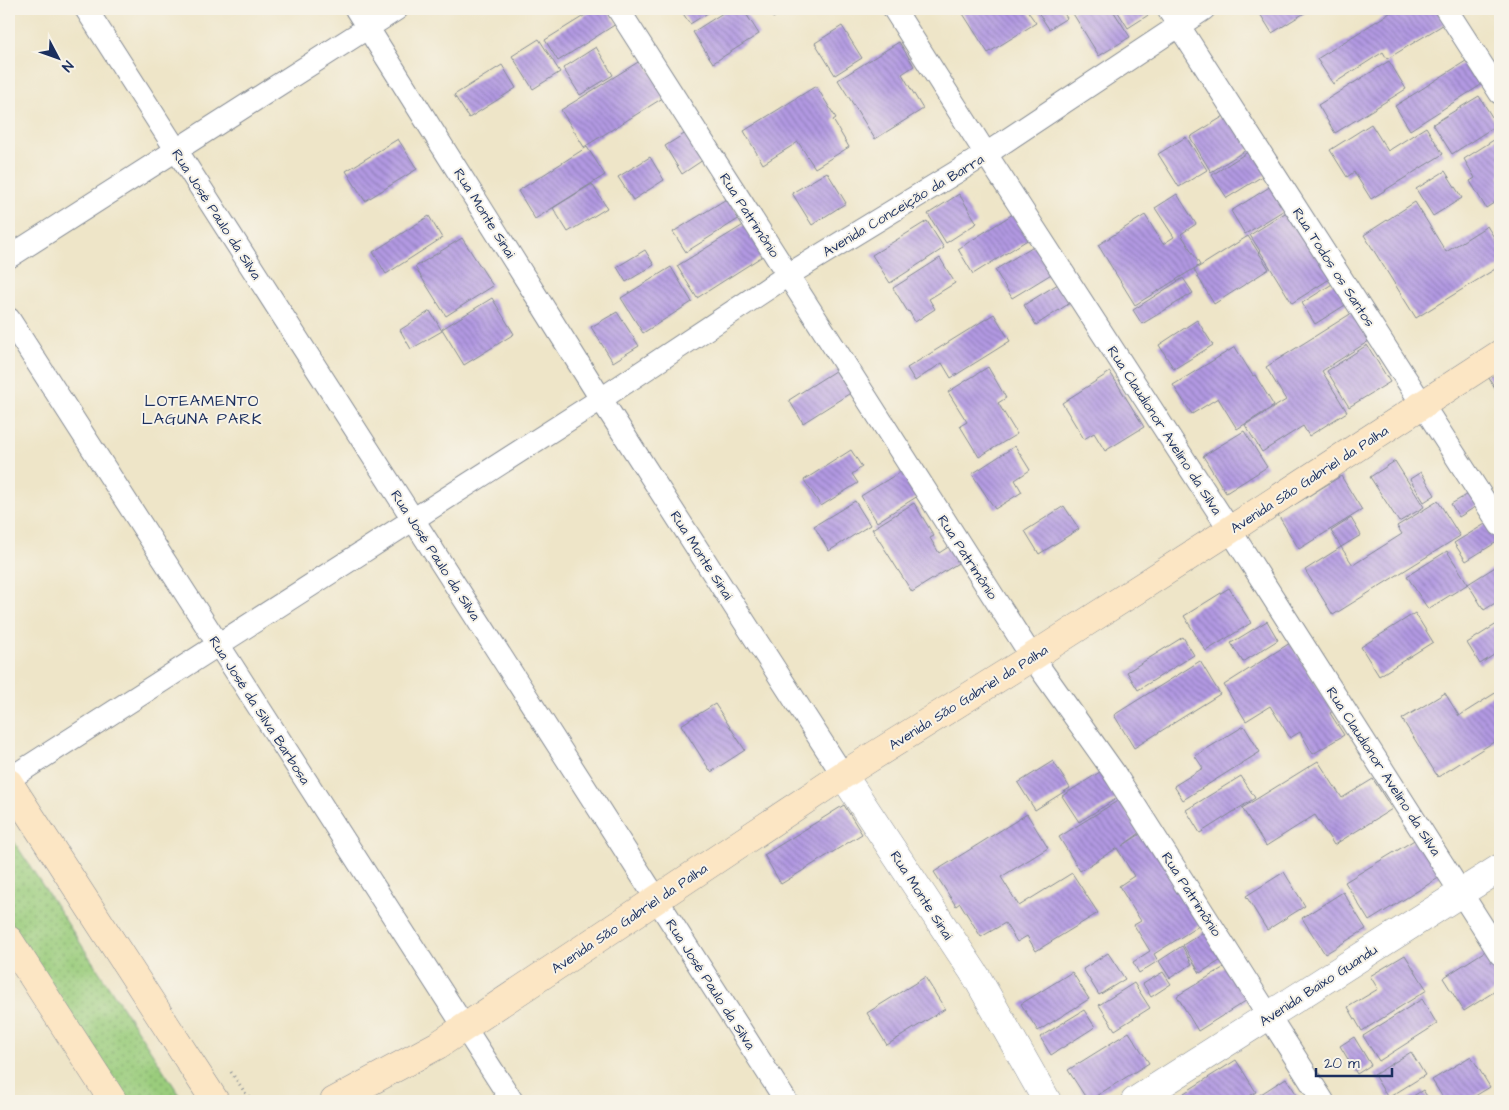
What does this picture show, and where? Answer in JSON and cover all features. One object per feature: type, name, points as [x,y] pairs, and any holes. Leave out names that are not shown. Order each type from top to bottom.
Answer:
[{"type":"main road","name":"Avenida São Gabriel da Palha","points":[[334,1101],[438,1045],[465,1028],[843,775],[1032,657],[1500,354]]},
{"type":"main road","points":[[9,783],[215,1101]]},
{"type":"main road","points":[[9,940],[113,1101]]},
{"type":"main road","name":"Avenida São Gabriel da Palha","points":[[370,1101],[438,1045]]},
{"type":"street","name":"Rua José Paulo da Silva","points":[[86,9],[786,1101]]},
{"type":"street","name":"Rua Monte Sinai","points":[[356,9],[601,398],[843,775],[976,976],[1047,1101]]},
{"type":"street","points":[[9,257],[397,9]]},
{"type":"street","name":"Rua Patrimônio","points":[[618,9],[1032,657],[1112,771],[1323,1101]]},
{"type":"street","name":"Rua Claudionor Avelino da Silva","points":[[894,9],[1230,530],[1500,954]]},
{"type":"street","name":"Avenida Conceição da Barra","points":[[9,779],[413,520],[788,275],[986,154],[1173,17],[1204,9]]},
{"type":"street","points":[[1446,9],[1500,93]]},
{"type":"street","name":"Rua Todos os Santos","points":[[1173,17],[1500,525]]},
{"type":"street","name":"Rua José da Silva Barbosa","points":[[9,319],[512,1101]]},
{"type":"street","name":"Avenida Baixo Guandu","points":[[1136,1101],[1500,868]]},
{"type":"green space","points":[[9,834],[181,1097],[173,1101],[124,1101],[9,922]]},
{"type":"building","points":[[595,9],[607,9],[616,24],[558,61],[545,40]]},
{"type":"building","points":[[680,9],[714,9],[690,24]]},
{"type":"building","points":[[729,9],[743,9],[759,34],[713,63],[693,32]]},
{"type":"building","points":[[767,9],[788,9],[773,18]]},
{"type":"building","points":[[960,9],[1026,9],[1036,23],[988,53]]},
{"type":"building","points":[[1036,9],[1061,9],[1067,18],[1049,29]]},
{"type":"building","points":[[1078,9],[1112,9],[1130,37],[1099,56],[1072,12]]},
{"type":"building","points":[[1116,9],[1152,9],[1153,12],[1128,28]]},
{"type":"building","points":[[1257,9],[1311,9],[1272,33]]},
{"type":"building","points":[[1396,9],[1437,9],[1446,23],[1387,59],[1383,52],[1333,84],[1317,59]]},
{"type":"building","points":[[842,26],[862,58],[835,75],[815,43]]},
{"type":"building","points":[[539,39],[560,72],[533,89],[512,56]]},
{"type":"building","points":[[899,42],[914,66],[902,74],[923,109],[875,139],[838,80]]},
{"type":"building","points":[[596,47],[613,75],[580,95],[563,68]]},
{"type":"building","points":[[643,59],[666,96],[584,147],[561,110]]},
{"type":"building","points":[[1469,59],[1484,83],[1410,130],[1395,106]]},
{"type":"building","points":[[1389,61],[1406,89],[1335,133],[1318,105]]},
{"type":"building","points":[[502,65],[516,88],[469,118],[454,95]]},
{"type":"building","points":[[816,86],[836,118],[833,120],[849,147],[815,168],[798,142],[763,164],[744,131]]},
{"type":"building","points":[[1479,96],[1497,125],[1452,154],[1433,124]]},
{"type":"building","points":[[1229,113],[1251,147],[1211,172],[1190,137]]},
{"type":"building","points":[[1371,124],[1388,151],[1426,127],[1443,154],[1371,199],[1354,172],[1347,177],[1330,150]]},
{"type":"building","points":[[689,131],[706,158],[682,174],[665,146]]},
{"type":"building","points":[[1500,136],[1500,199],[1486,208],[1470,181],[1475,178],[1464,159]]},
{"type":"building","points":[[1186,137],[1207,170],[1179,187],[1158,154]]},
{"type":"building","points":[[398,139],[417,169],[365,201],[346,171]]},
{"type":"building","points":[[587,147],[605,175],[535,219],[518,191]]},
{"type":"building","points":[[1254,148],[1269,172],[1227,198],[1212,175]]},
{"type":"building","points":[[650,157],[664,180],[633,200],[618,177]]},
{"type":"building","points":[[1445,171],[1462,198],[1433,216],[1416,189]]},
{"type":"building","points":[[827,172],[846,203],[812,225],[792,193]]},
{"type":"building","points":[[1276,183],[1291,206],[1245,234],[1231,211]]},
{"type":"building","points":[[592,184],[607,208],[568,232],[553,208]]},
{"type":"building","points":[[959,194],[977,223],[946,243],[928,214]]},
{"type":"building","points":[[1177,194],[1196,224],[1181,234],[1200,265],[1135,305],[1098,245],[1145,215],[1163,244],[1174,237],[1155,208]]},
{"type":"building","points":[[728,198],[740,218],[686,252],[673,232]]},
{"type":"building","points":[[1415,202],[1446,252],[1487,226],[1500,247],[1500,266],[1416,318],[1364,235]]},
{"type":"building","points":[[1293,208],[1336,275],[1292,303],[1250,235]]},
{"type":"building","points":[[1013,214],[1029,239],[973,274],[958,249]]},
{"type":"building","points":[[429,216],[442,238],[386,274],[373,252]]},
{"type":"building","points":[[750,221],[769,252],[697,298],[677,266]]},
{"type":"building","points":[[927,221],[944,248],[890,283],[872,255]]},
{"type":"building","points":[[1248,236],[1269,269],[1214,304],[1194,270]]},
{"type":"building","points":[[462,238],[493,286],[446,316],[415,267]]},
{"type":"building","points":[[1035,245],[1053,273],[1012,298],[995,270]]},
{"type":"building","points":[[645,250],[654,265],[626,282],[617,267]]},
{"type":"building","points":[[940,258],[955,283],[929,299],[935,309],[915,322],[893,288]]},
{"type":"building","points":[[671,267],[692,302],[643,333],[621,298]]},
{"type":"building","points":[[1183,278],[1193,293],[1142,324],[1133,310]]},
{"type":"building","points":[[1337,281],[1350,302],[1315,324],[1302,303]]},
{"type":"building","points":[[1058,284],[1070,303],[1036,325],[1024,305]]},
{"type":"building","points":[[492,298],[514,334],[464,365],[442,329]]},
{"type":"building","points":[[430,311],[442,331],[411,349],[400,330]]},
{"type":"building","points":[[1355,311],[1372,339],[1322,371],[1347,412],[1309,436],[1303,426],[1262,452],[1245,425],[1286,400],[1266,367]]},
{"type":"building","points":[[617,312],[639,346],[613,362],[591,327]]},
{"type":"building","points":[[994,314],[1010,341],[951,378],[942,363],[915,381],[907,368]]},
{"type":"building","points":[[1197,320],[1213,345],[1174,369],[1159,345]]},
{"type":"building","points":[[1367,345],[1390,382],[1349,407],[1327,371]]},
{"type":"building","points":[[1235,347],[1274,406],[1237,429],[1218,398],[1192,414],[1173,385]]},
{"type":"building","points":[[988,367],[1006,398],[998,403],[1017,434],[979,457],[960,426],[967,422],[948,392]]},
{"type":"building","points":[[1500,367],[1500,396],[1487,375]]},
{"type":"building","points":[[838,369],[852,392],[803,423],[789,400]]},
{"type":"building","points":[[1110,372],[1144,427],[1105,451],[1094,433],[1084,439],[1062,403]]},
{"type":"building","points":[[1244,431],[1267,467],[1226,493],[1203,456]]},
{"type":"building","points":[[1015,446],[1030,470],[1015,480],[1022,492],[995,509],[972,474]]},
{"type":"building","points":[[851,450],[862,467],[852,474],[858,483],[821,506],[804,480]]},
{"type":"building","points":[[1395,461],[1424,507],[1399,522],[1370,477]]},
{"type":"building","points":[[905,469],[921,494],[877,522],[861,496]]},
{"type":"building","points":[[1421,472],[1435,495],[1424,502],[1410,479]]},
{"type":"building","points":[[1341,476],[1362,510],[1299,549],[1278,515]]},
{"type":"building","points":[[1472,492],[1480,504],[1459,517],[1451,504]]},
{"type":"building","points":[[855,501],[870,525],[829,551],[814,526]]},
{"type":"building","points":[[1438,501],[1460,536],[1333,615],[1305,570],[1341,547],[1353,565],[1402,534],[1397,526]]},
{"type":"building","points":[[914,503],[934,536],[930,538],[939,553],[953,544],[963,560],[912,592],[872,529]]},
{"type":"building","points":[[1064,506],[1079,529],[1039,554],[1025,531]]},
{"type":"building","points":[[1351,518],[1361,535],[1341,547],[1331,531]]},
{"type":"building","points":[[1490,521],[1500,540],[1466,561],[1454,543]]},
{"type":"building","points":[[1447,551],[1468,584],[1428,609],[1407,576]]},
{"type":"building","points":[[1500,564],[1500,600],[1484,610],[1468,584]]},
{"type":"building","points":[[1229,588],[1251,623],[1206,651],[1184,616]]},
{"type":"building","points":[[1415,613],[1433,642],[1379,676],[1361,647]]},
{"type":"building","points":[[1267,621],[1278,640],[1243,662],[1231,643]]},
{"type":"building","points":[[1500,622],[1500,651],[1480,664],[1467,643]]},
{"type":"building","points":[[1183,637],[1194,655],[1138,690],[1127,672]]},
{"type":"building","points":[[1290,643],[1333,711],[1330,713],[1344,735],[1313,754],[1300,732],[1290,738],[1270,706],[1246,721],[1224,685]]},
{"type":"building","points":[[1200,661],[1220,694],[1134,748],[1114,715]]},
{"type":"building","points":[[1500,690],[1500,738],[1438,777],[1402,719],[1445,693],[1459,716]]},
{"type":"building","points":[[715,704],[745,750],[711,772],[681,725]]},
{"type":"building","points":[[1244,726],[1260,752],[1183,800],[1174,786],[1203,768],[1195,756]]},
{"type":"building","points":[[1053,761],[1070,788],[1035,810],[1018,783]]},
{"type":"building","points":[[1318,761],[1342,798],[1373,779],[1392,809],[1334,845],[1315,815],[1266,846],[1242,808]]},
{"type":"building","points":[[1103,770],[1119,797],[1079,822],[1062,796]]},
{"type":"building","points":[[1241,776],[1255,798],[1200,833],[1186,810]]},
{"type":"building","points":[[1119,800],[1140,833],[1122,846],[1148,829],[1205,922],[1154,954],[1158,961],[1139,973],[1133,962],[1150,951],[1134,925],[1141,921],[1119,886],[1134,876],[1117,848],[1080,871],[1059,837]]},
{"type":"building","points":[[844,805],[862,834],[781,884],[764,855]]},
{"type":"building","points":[[1027,814],[1048,848],[1001,877],[1019,906],[1072,873],[1098,913],[1036,951],[1027,936],[1017,942],[1005,923],[981,937],[960,903],[956,906],[934,872]]},
{"type":"building","points":[[1421,836],[1445,874],[1369,921],[1345,882]]},
{"type":"building","points":[[1284,872],[1305,906],[1267,930],[1246,896]]},
{"type":"building","points":[[1343,892],[1366,929],[1325,954],[1302,918]]},
{"type":"building","points":[[1210,928],[1228,956],[1200,973],[1183,945]]},
{"type":"building","points":[[1182,946],[1192,964],[1170,978],[1159,961]]},
{"type":"building","points":[[1490,948],[1500,965],[1500,988],[1464,1011],[1443,978]]},
{"type":"building","points":[[1108,953],[1125,979],[1099,995],[1083,969]]},
{"type":"building","points":[[1405,955],[1427,990],[1362,1031],[1348,1007],[1378,989],[1370,976]]},
{"type":"building","points":[[1231,963],[1252,997],[1198,1031],[1177,996]]},
{"type":"building","points":[[1072,972],[1089,999],[1038,1031],[1021,1004]]},
{"type":"building","points":[[1163,972],[1171,984],[1151,997],[1143,984]]},
{"type":"building","points":[[925,977],[945,1009],[887,1045],[867,1013]]},
{"type":"building","points":[[1134,983],[1150,1008],[1115,1030],[1099,1005]]},
{"type":"building","points":[[1422,999],[1437,1024],[1379,1061],[1363,1036]]},
{"type":"building","points":[[1084,1010],[1095,1027],[1051,1055],[1040,1037]]},
{"type":"building","points":[[1129,1032],[1149,1063],[1088,1101],[1068,1070]]},
{"type":"building","points":[[1354,1037],[1371,1065],[1357,1074],[1340,1046]]},
{"type":"building","points":[[1411,1052],[1425,1075],[1388,1098],[1374,1075]]},
{"type":"building","points":[[1471,1056],[1490,1087],[1467,1101],[1445,1101],[1432,1080]]},
{"type":"building","points":[[1236,1060],[1256,1092],[1242,1101],[1189,1101],[1184,1093]]},
{"type":"building","points":[[1286,1078],[1301,1101],[1250,1101]]},
{"type":"building","points":[[1423,1090],[1430,1101],[1405,1101]]},
{"type":"district","name":"LOTEAMENTO LAGUNA PARK","points":[[202,409]]}]
